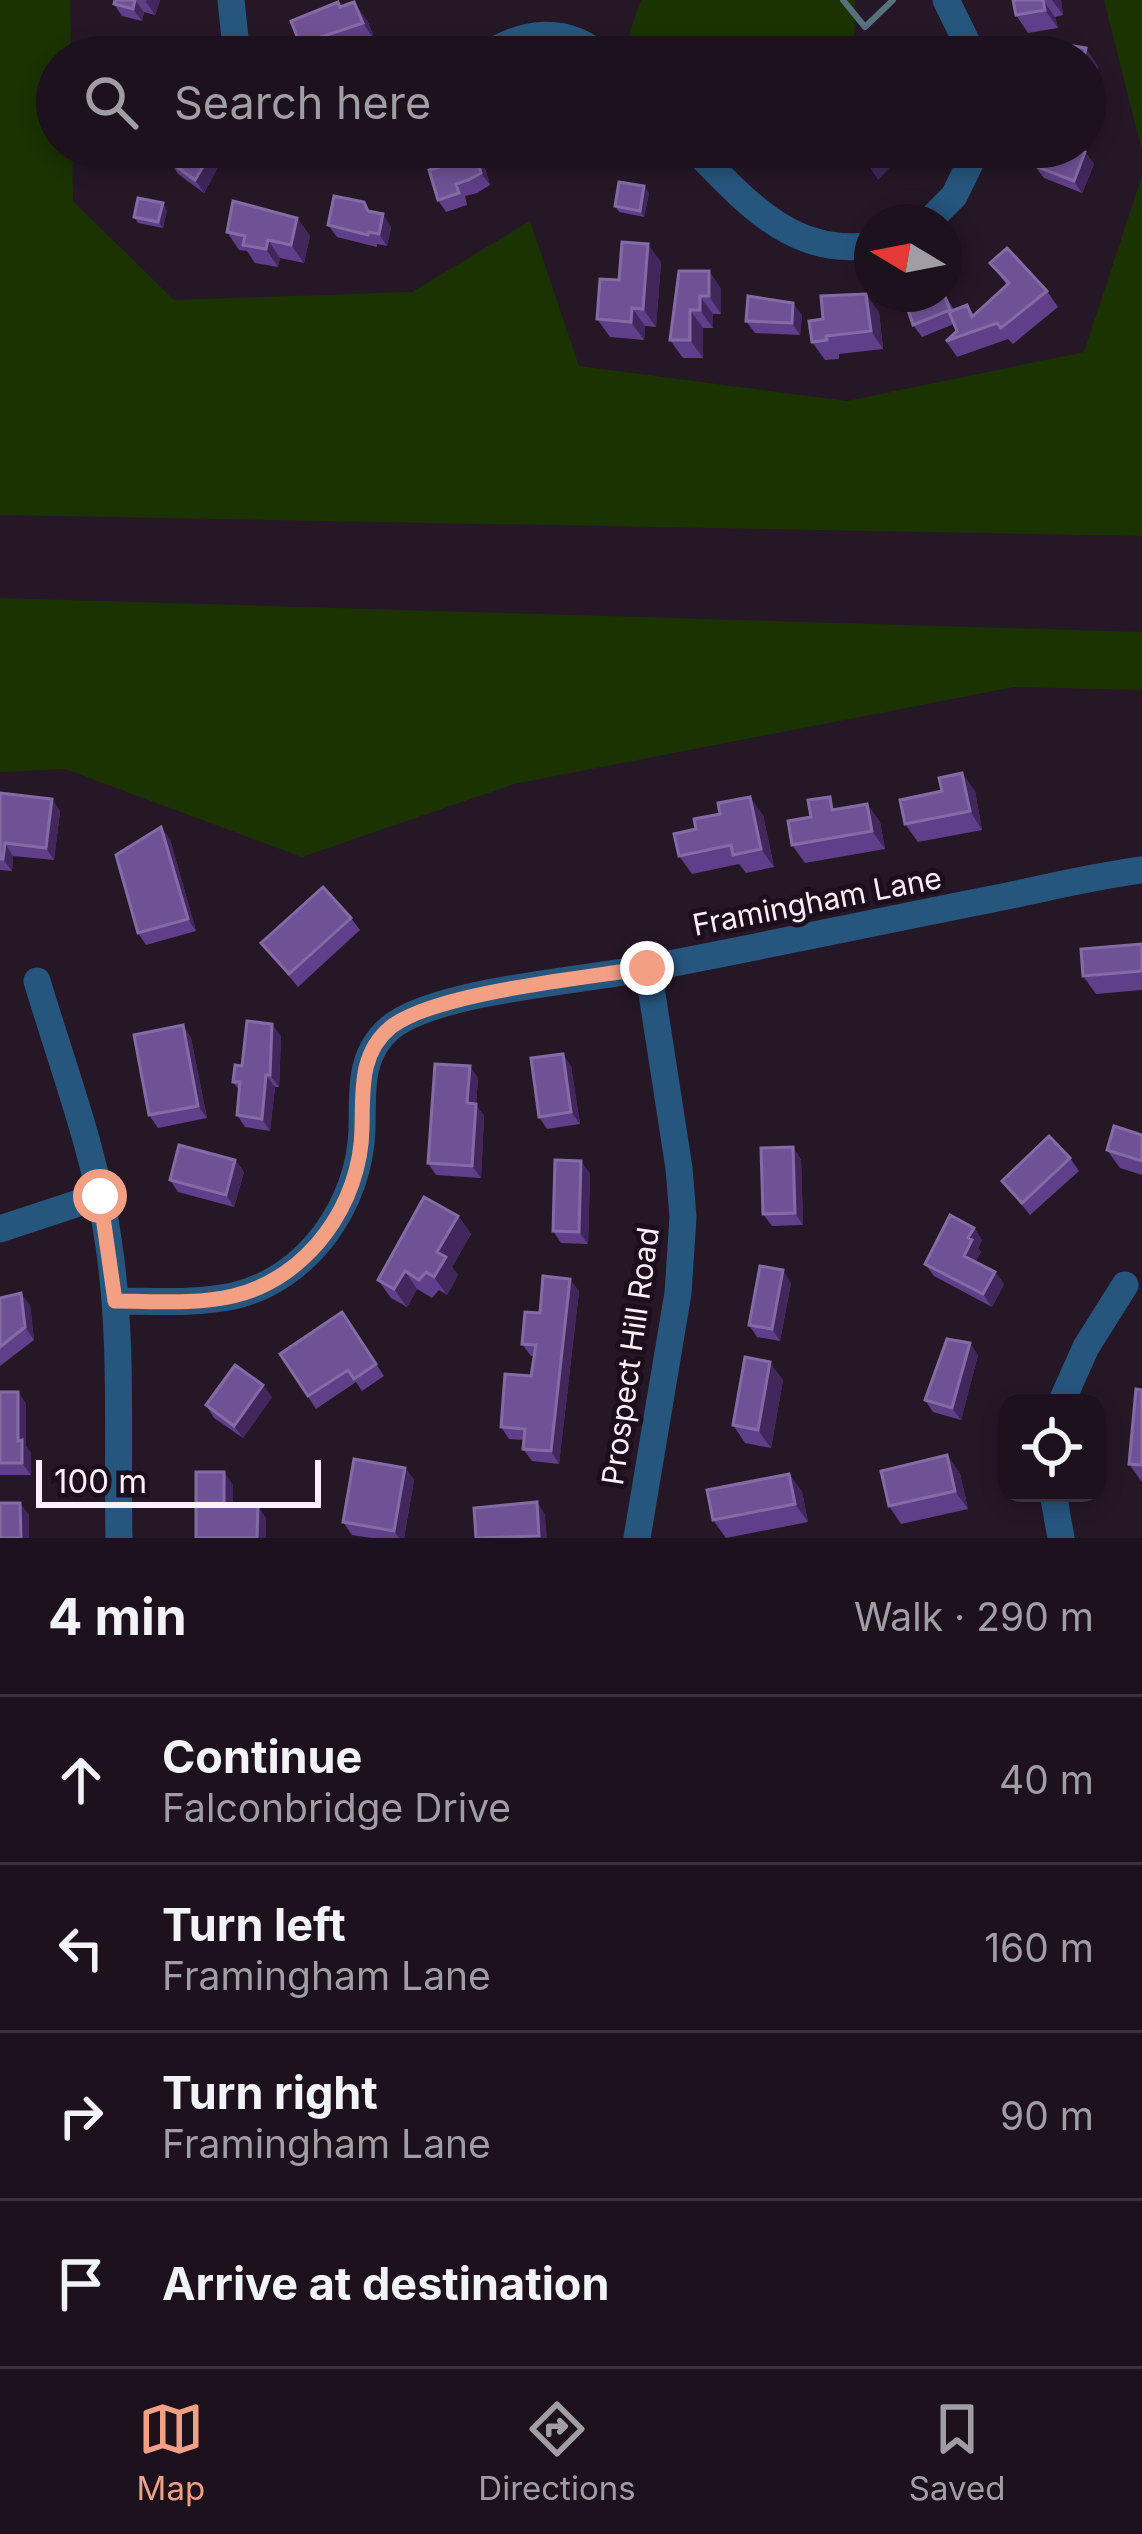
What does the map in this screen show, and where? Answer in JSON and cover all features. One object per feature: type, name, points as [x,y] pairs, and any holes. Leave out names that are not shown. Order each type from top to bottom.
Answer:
[{"type":"street","points":[[231,0],[235,36]]},
{"type":"street","points":[[946,0],[964,36]]},
{"type":"street","points":[[713,168],[777,227],[815,242],[854,246]]},
{"type":"street","points":[[946,204],[968,168]]},
{"type":"street","name":"Framingham Lane","points":[[115,1301],[235,1296],[263,1285],[311,1250],[331,1228],[356,1172],[362,1085],[371,1052],[402,1020],[461,999],[647,968],[1142,870]]},
{"type":"street","name":"Prospect Hill Road","points":[[637,1538],[682,1240],[679,1168],[647,968]]},
{"type":"street","points":[[37,981],[100,1196],[115,1301],[118,1538]]},
{"type":"street","points":[[0,1229],[100,1196]]},
{"type":"street","points":[[1065,1394],[1086,1347],[1125,1286]]},
{"type":"street","points":[[1055,1502],[1061,1538]]},
{"type":"green space","points":[[0,0],[70,0],[71,36],[36,36],[36,168],[72,168],[73,201],[174,300],[412,292],[530,221],[579,366],[847,401],[1084,352],[1142,176],[1142,536],[0,515]]},
{"type":"green space","points":[[641,0],[855,0],[854,36],[629,34]]},
{"type":"green space","points":[[1104,0],[1142,0],[1142,151]]},
{"type":"green space","points":[[0,598],[1142,632],[1142,690],[1014,687],[514,784],[302,857],[65,769],[0,772]]},
{"type":"building","points":[[115,0],[135,0],[133,9],[114,4]]},
{"type":"building","points":[[1013,0],[1043,0],[1045,10],[1016,15]]},
{"type":"building","points":[[338,2],[340,7],[354,2],[363,23],[324,36],[297,36],[291,21]]},
{"type":"building","points":[[178,168],[202,168],[195,180]]},
{"type":"building","points":[[479,168],[481,173],[456,184],[459,193],[438,200],[429,170]]},
{"type":"building","points":[[1040,168],[1079,168],[1074,181]]},
{"type":"building","points":[[619,182],[644,186],[640,211],[615,206]]},
{"type":"building","points":[[334,196],[364,202],[368,211],[383,214],[379,234],[328,225]]},
{"type":"building","points":[[138,198],[163,203],[158,222],[134,217]]},
{"type":"building","points":[[233,201],[297,218],[291,245],[268,240],[266,249],[243,245],[245,236],[227,232]]},
{"type":"building","points":[[622,242],[648,244],[643,309],[632,308],[631,322],[597,319],[600,279],[619,280]]},
{"type":"building","points":[[1007,248],[1047,291],[1001,328],[997,323],[946,341],[957,331],[949,312],[962,312],[967,305],[972,317],[1009,283],[990,263]]},
{"type":"building","points":[[679,271],[709,271],[709,296],[700,296],[700,310],[690,310],[690,340],[670,340]]},
{"type":"building","points":[[854,295],[854,312],[868,312],[871,331],[812,342],[809,321],[823,319],[821,296]]},
{"type":"building","points":[[748,296],[793,303],[792,323],[746,321]]},
{"type":"building","points":[[909,312],[945,312],[913,325]]},
{"type":"building","points":[[962,773],[970,811],[905,824],[900,800],[942,791],[939,778]]},
{"type":"building","points":[[0,793],[52,799],[46,848],[5,843],[0,859]]},
{"type":"building","points":[[750,797],[761,849],[733,855],[731,845],[679,856],[674,834],[696,829],[694,819],[720,814],[718,803]]},
{"type":"building","points":[[830,797],[832,810],[867,804],[872,831],[792,845],[788,821],[811,817],[808,800]]},
{"type":"building","points":[[161,827],[188,919],[138,933],[116,855]]},
{"type":"building","points":[[323,887],[351,918],[289,974],[261,943]]},
{"type":"building","points":[[1142,944],[1142,971],[1083,976],[1081,949]]},
{"type":"building","points":[[247,1021],[272,1024],[262,1119],[237,1115],[240,1082],[233,1082],[235,1065],[242,1066]]},
{"type":"building","points":[[183,1025],[198,1106],[149,1115],[134,1035]]},
{"type":"building","points":[[563,1054],[571,1112],[539,1117],[531,1058]]},
{"type":"building","points":[[435,1064],[470,1066],[467,1103],[476,1104],[472,1166],[428,1163]]},
{"type":"building","points":[[1114,1126],[1142,1135],[1142,1161],[1107,1150]]},
{"type":"building","points":[[1049,1136],[1070,1158],[1022,1203],[1002,1181]]},
{"type":"building","points":[[179,1145],[235,1160],[226,1195],[170,1180]]},
{"type":"building","points":[[793,1147],[795,1213],[763,1214],[761,1148]]},
{"type":"building","points":[[555,1160],[581,1161],[579,1232],[553,1231]]},
{"type":"building","points":[[424,1197],[458,1216],[437,1252],[446,1257],[434,1277],[426,1272],[419,1280],[405,1271],[394,1289],[378,1280]]},
{"type":"building","points":[[950,1215],[974,1228],[964,1256],[995,1272],[983,1294],[925,1264]]},
{"type":"building","points":[[760,1266],[783,1270],[772,1329],[749,1325]]},
{"type":"building","points":[[543,1276],[570,1279],[551,1451],[523,1449],[525,1429],[501,1427],[505,1374],[531,1376],[536,1345],[522,1344],[525,1312],[540,1313]]},
{"type":"building","points":[[21,1293],[25,1327],[0,1347],[0,1298]]},
{"type":"building","points":[[342,1312],[376,1364],[354,1379],[348,1370],[308,1396],[280,1354]]},
{"type":"building","points":[[947,1339],[970,1343],[952,1408],[925,1400]]},
{"type":"building","points":[[745,1357],[770,1362],[758,1430],[733,1425]]},
{"type":"building","points":[[235,1365],[263,1385],[234,1426],[206,1405]]},
{"type":"building","points":[[1136,1389],[1142,1390],[1142,1465],[1129,1464]]},
{"type":"building","points":[[0,1392],[18,1392],[22,1463],[0,1463]]},
{"type":"building","points":[[947,1455],[955,1491],[889,1506],[881,1471]]},
{"type":"building","points":[[354,1459],[405,1468],[394,1531],[343,1522]]},
{"type":"building","points":[[196,1472],[224,1472],[224,1505],[258,1506],[257,1538],[196,1538]]},
{"type":"building","points":[[789,1474],[795,1504],[713,1520],[707,1490]]},
{"type":"building","points":[[537,1502],[539,1536],[476,1538],[474,1508]]},
{"type":"building","points":[[0,1503],[20,1503],[21,1538],[0,1538]]},
{"type":"waterway","points":[[843,0],[865,27],[893,0]]},
{"type":"route","points":[[100,1196],[115,1301],[202,1300],[235,1296],[263,1285],[311,1250],[331,1228],[347,1199],[361,1147],[366,1066],[390,1028],[419,1012],[461,999],[647,968]]}]
